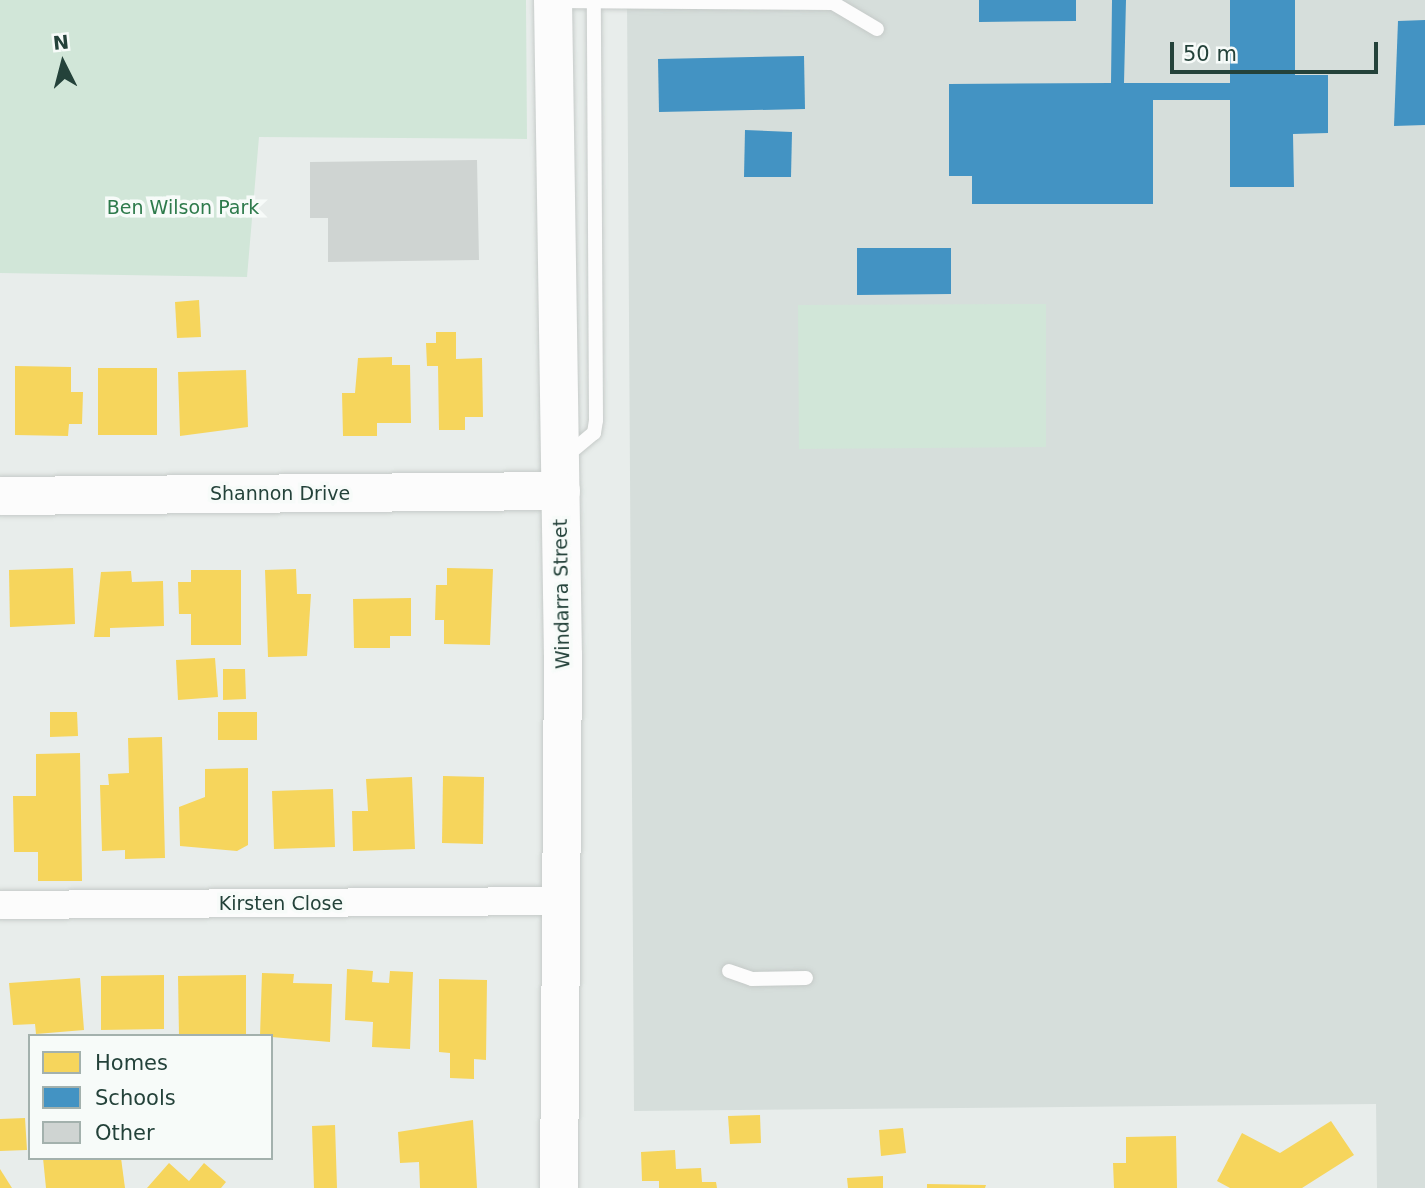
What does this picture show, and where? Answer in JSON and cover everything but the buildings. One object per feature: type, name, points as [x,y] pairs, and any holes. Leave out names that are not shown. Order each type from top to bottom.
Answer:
[{"type":"street","name":"Windarra Street","points":[[554,1],[561,476],[563,901],[559,1188]]},
{"type":"street","name":"Shannon Drive","points":[[0,496],[561,476]]},
{"type":"street","name":"Kirsten Close","points":[[0,905],[563,901]]},
{"type":"lane","points":[[554,1],[833,3],[877,29]]},
{"type":"lane","points":[[561,476],[594,433],[596,420],[594,1]]},
{"type":"lane","points":[[729,971],[752,979],[806,978]]},
{"type":"shaded area","points":[[627,0],[1425,0],[1425,1188],[1377,1188],[1376,1104],[634,1111]]},
{"type":"green space","name":"Ben Wilson Park","points":[[0,0],[526,0],[527,139],[259,137],[247,277],[0,273]]},
{"type":"green space","points":[[1046,304],[1046,447],[799,449],[798,305]]}]
